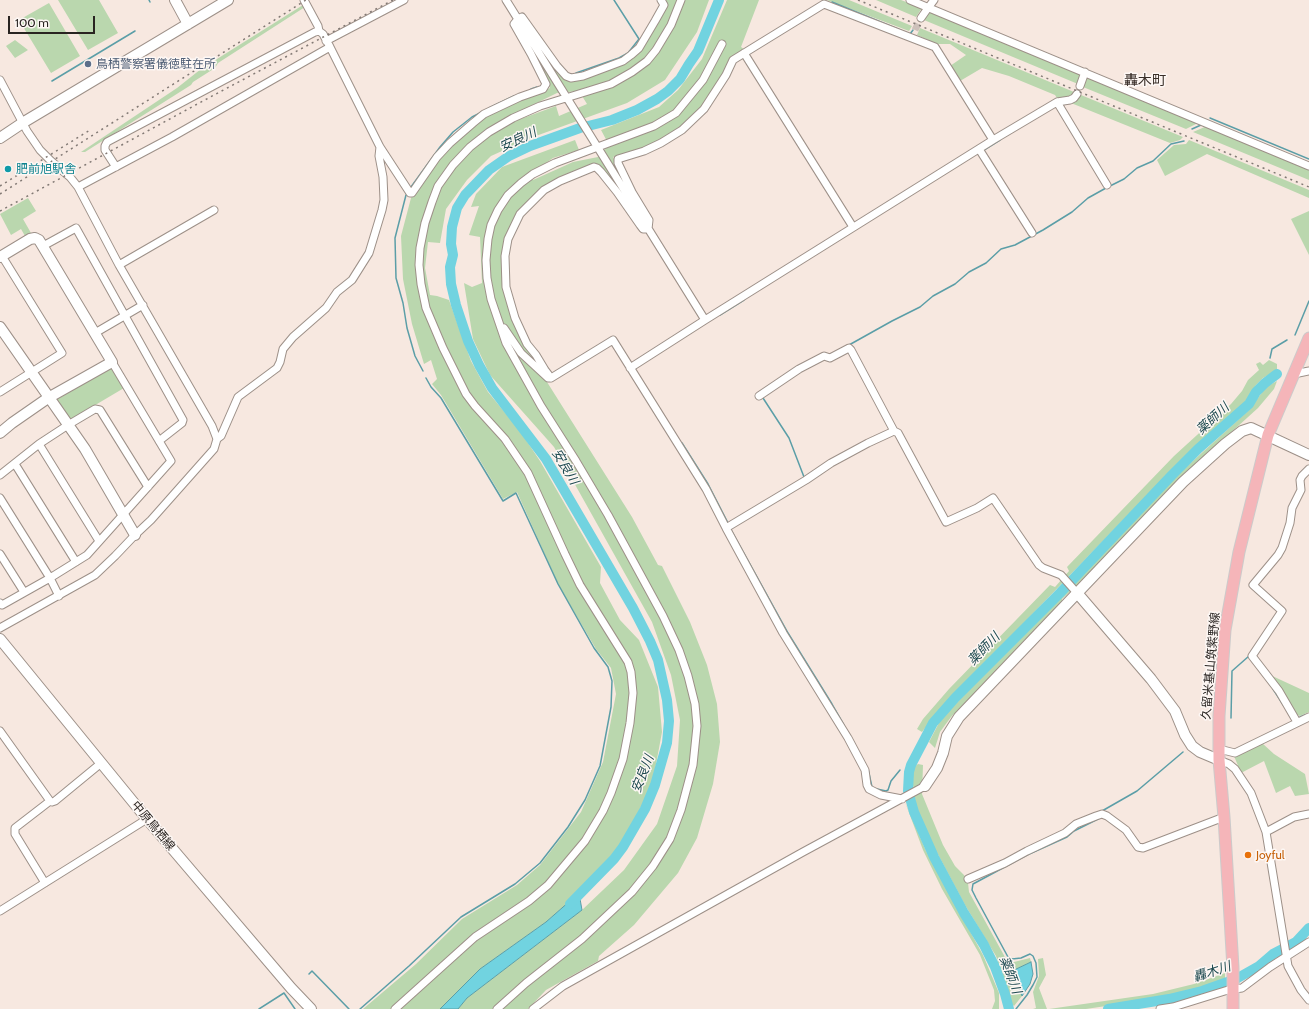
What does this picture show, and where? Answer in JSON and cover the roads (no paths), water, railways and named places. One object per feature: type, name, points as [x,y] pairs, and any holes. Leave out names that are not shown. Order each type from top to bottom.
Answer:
[{"type":"main road","name":"久留米基山筑紫野線","points":[[1233,1009],[1233,968],[1219,754],[1219,716],[1225,630],[1239,552],[1268,435],[1309,338]]},
{"type":"street","points":[[175,0],[188,24]]},
{"type":"street","points":[[0,138],[24,122],[228,0]]},
{"type":"street","points":[[304,0],[318,26],[319,31],[323,34],[380,147],[410,193],[437,157],[450,143],[484,114],[520,96],[543,89],[546,84],[514,24],[518,19],[522,17],[557,66],[566,76],[571,78],[583,76],[623,60],[639,48],[664,5],[661,0]]},
{"type":"street","points":[[78,187],[172,137],[404,0]]},
{"type":"street","points":[[506,0],[705,320]]},
{"type":"street","points":[[395,1009],[475,938],[529,901],[548,885],[585,841],[596,825],[611,793],[623,759],[630,723],[633,693],[631,672],[628,662],[580,584],[528,473],[505,439],[466,394],[443,348],[426,308],[421,284],[419,265],[420,248],[425,223],[438,186],[453,165],[470,147],[495,128],[513,118],[533,109],[568,100],[611,84],[632,72],[647,61],[656,50],[671,25],[681,0]]},
{"type":"street","points":[[910,0],[1309,166]]},
{"type":"street","points":[[922,18],[934,0]]},
{"type":"street","points":[[648,229],[649,220],[632,192],[617,160],[644,151],[661,143],[682,130],[704,109],[726,75],[733,60],[824,4],[935,47],[993,140]]},
{"type":"street","points":[[911,37],[915,30]]},
{"type":"street","points":[[116,167],[105,150],[107,142],[319,31]]},
{"type":"street","points":[[497,1009],[526,983],[582,940],[632,892],[653,866],[670,839],[681,810],[693,765],[697,726],[695,704],[688,676],[679,650],[663,616],[608,516],[534,394],[506,342],[491,299],[487,278],[486,260],[491,225],[498,210],[508,195],[533,174],[597,146],[654,126],[676,113],[703,80],[722,44]]},
{"type":"street","points":[[744,53],[853,227]]},
{"type":"street","points":[[1080,86],[1085,72]]},
{"type":"street","points":[[0,80],[27,130],[40,150],[70,177],[78,187],[119,265],[212,426],[217,439]]},
{"type":"street","points":[[630,368],[993,140],[1057,102],[1070,100],[1077,94]]},
{"type":"street","points":[[1057,102],[1107,185]]},
{"type":"street","points":[[0,628],[95,575],[115,556],[151,520],[214,450],[217,439],[221,436],[238,397],[277,368],[283,349],[293,337],[326,308],[337,292],[352,280],[369,253],[382,210],[384,200],[383,177],[379,156],[380,147]]},
{"type":"street","points":[[979,149],[1032,233]]},
{"type":"street","points":[[551,378],[527,344],[515,318],[506,287],[505,256],[508,239],[520,214],[544,190],[560,181],[594,167],[601,172],[617,192],[643,229],[648,229]]},
{"type":"street","points":[[119,265],[214,210]]},
{"type":"street","points":[[43,246],[76,228],[183,420],[182,423],[159,441]]},
{"type":"street","points":[[0,390],[62,353],[1,256],[30,239],[36,238],[43,246],[171,460],[87,556],[2,605],[0,603]]},
{"type":"street","points":[[95,333],[143,305]]},
{"type":"street","points":[[498,320],[522,353],[548,378],[551,378]]},
{"type":"street","points":[[0,327],[48,398],[85,449],[135,535]]},
{"type":"street","points":[[551,378],[613,340],[729,526],[783,633],[848,738],[865,770],[869,789],[881,795],[903,798]]},
{"type":"street","points":[[759,396],[799,369],[849,348],[894,431],[898,433],[946,522],[977,508],[993,498],[1039,565],[1061,575],[1151,679],[1175,711],[1185,735],[1192,746],[1200,752],[1219,754],[1235,753],[1309,717]]},
{"type":"street","points":[[0,433],[48,398],[112,362]]},
{"type":"street","points":[[1294,374],[1309,371]]},
{"type":"street","points":[[0,475],[39,444],[95,409],[100,410],[148,487]]},
{"type":"street","points":[[533,1009],[563,986],[803,852],[925,786],[937,768],[943,753],[947,736],[959,717],[1078,594],[1183,482],[1226,444],[1246,429],[1251,428],[1268,435],[1309,455]]},
{"type":"street","points":[[729,526],[831,464],[868,443],[894,431]]},
{"type":"street","points":[[39,444],[99,541]]},
{"type":"street","points":[[15,464],[76,562]]},
{"type":"street","points":[[1297,722],[1278,691],[1252,656],[1282,612],[1254,585],[1282,548],[1290,523],[1292,508],[1301,490],[1300,480],[1309,469]]},
{"type":"street","points":[[0,498],[50,578],[59,596]]},
{"type":"street","points":[[0,554],[24,592]]},
{"type":"street","name":"中原鳥栖線","points":[[0,640],[100,764],[286,982],[311,1009]]},
{"type":"street","points":[[0,731],[50,801]]},
{"type":"street","points":[[1219,754],[1234,769],[1251,793],[1266,832],[1288,966],[1309,1000]]},
{"type":"street","points":[[45,883],[15,834],[14,828],[50,801],[55,801],[100,764]]},
{"type":"street","points":[[1266,832],[1294,817],[1309,814]]},
{"type":"street","points":[[968,879],[1005,863],[1065,833],[1076,824],[1099,815],[1107,816],[1126,830],[1138,847],[1143,848],[1224,817]]},
{"type":"street","points":[[0,911],[147,819]]},
{"type":"street","points":[[1160,1009],[1173,1007],[1233,988],[1242,988],[1270,967],[1309,942]]},
{"type":"water","points":[[579,893],[582,910],[467,998],[458,1009],[440,1009],[480,969],[546,922]]},
{"type":"water","points":[[1031,962],[1033,974],[1030,984],[1022,996],[1012,971]]},
{"type":"waterway","points":[[576,73],[619,58],[628,53],[639,39],[614,0]]},
{"type":"waterway","name":"安良川","points":[[570,904],[614,859],[623,847],[645,809],[655,785],[667,743],[669,721],[667,700],[658,660],[633,608],[546,459],[492,388],[468,341],[456,305],[451,284],[450,267],[453,255],[451,244],[452,227],[457,208],[465,195],[489,170],[509,156],[530,146],[580,128],[612,120],[637,110],[668,91],[680,79],[698,51],[719,0]]},
{"type":"waterway","points":[[832,2],[910,34],[913,30]]},
{"type":"waterway","points":[[52,81],[135,31]]},
{"type":"waterway","points":[[531,89],[537,87]]},
{"type":"waterway","points":[[489,108],[514,96]]},
{"type":"waterway","points":[[411,187],[440,147],[453,132],[472,117],[480,113]]},
{"type":"waterway","points":[[1210,118],[1309,159]]},
{"type":"waterway","points":[[1192,129],[1201,125]]},
{"type":"waterway","points":[[984,150],[1000,140]]},
{"type":"waterway","points":[[1110,186],[1124,179],[1137,168],[1153,161],[1171,144],[1184,141]]},
{"type":"waterway","points":[[849,345],[920,307],[933,296],[955,284],[969,272],[986,263],[1001,249],[1015,245],[1043,230],[1072,212],[1088,198],[1106,188]]},
{"type":"waterway","points":[[406,195],[395,238],[396,278],[415,356],[423,371]]},
{"type":"waterway","points":[[720,315],[744,300]]},
{"type":"waterway","points":[[1295,335],[1309,301]]},
{"type":"waterway","points":[[1270,358],[1272,349],[1287,340]]},
{"type":"waterway","name":"薬師川","points":[[1009,1009],[995,967],[934,857],[914,812],[908,791],[911,765],[933,723],[955,698],[1060,593],[1172,475],[1198,449],[1249,404],[1256,392],[1277,374]]},
{"type":"waterway","points":[[360,1009],[409,966],[461,917],[515,884],[540,863],[568,827],[585,800],[600,766],[611,707],[612,681],[608,667],[594,648],[558,584],[516,493],[503,501],[441,398],[431,387],[426,378]]},
{"type":"waterway","points":[[763,396],[789,438],[804,477]]},
{"type":"waterway","points":[[682,443],[708,484],[728,523]]},
{"type":"waterway","points":[[730,528],[788,633],[844,725]]},
{"type":"waterway","points":[[1231,718],[1232,671],[1249,656]]},
{"type":"waterway","points":[[1273,689],[1284,706]]},
{"type":"waterway","points":[[1300,717],[1305,715]]},
{"type":"waterway","points":[[1102,811],[1137,791],[1183,752]]},
{"type":"waterway","points":[[868,769],[872,787]]},
{"type":"waterway","points":[[877,789],[888,790],[891,781],[900,770]]},
{"type":"waterway","points":[[1016,1009],[1027,995],[1037,977],[1036,963],[1033,956],[1030,954],[1021,958],[1012,959],[1008,957],[972,890],[973,884],[1027,855],[1067,837],[1074,831],[1100,818]]},
{"type":"waterway","name":"轟木川","points":[[1108,1009],[1169,999],[1202,991],[1236,979],[1259,966],[1273,954],[1296,942],[1309,928]]},
{"type":"waterway","points":[[309,974],[312,971],[349,1009]]},
{"type":"waterway","points":[[259,1009],[284,993],[295,1009]]},
{"type":"tunnel","points":[[915,30],[921,18]]},
{"type":"railway","points":[[0,194],[306,0]]},
{"type":"railway","points":[[0,211],[393,0]]},
{"type":"railway","points":[[858,0],[1309,187]]},
{"type":"railway","points":[[0,186],[90,130]]},
{"type":"place","name":"鳥栖警察署儀徳駐在所","points":[[88,64]]},
{"type":"place","name":"肥前旭駅舎","points":[[8,169]]},
{"type":"place","name":"Joyful","points":[[1248,855]]},
{"type":"district","name":"轟木町","points":[[1145,81]]}]
